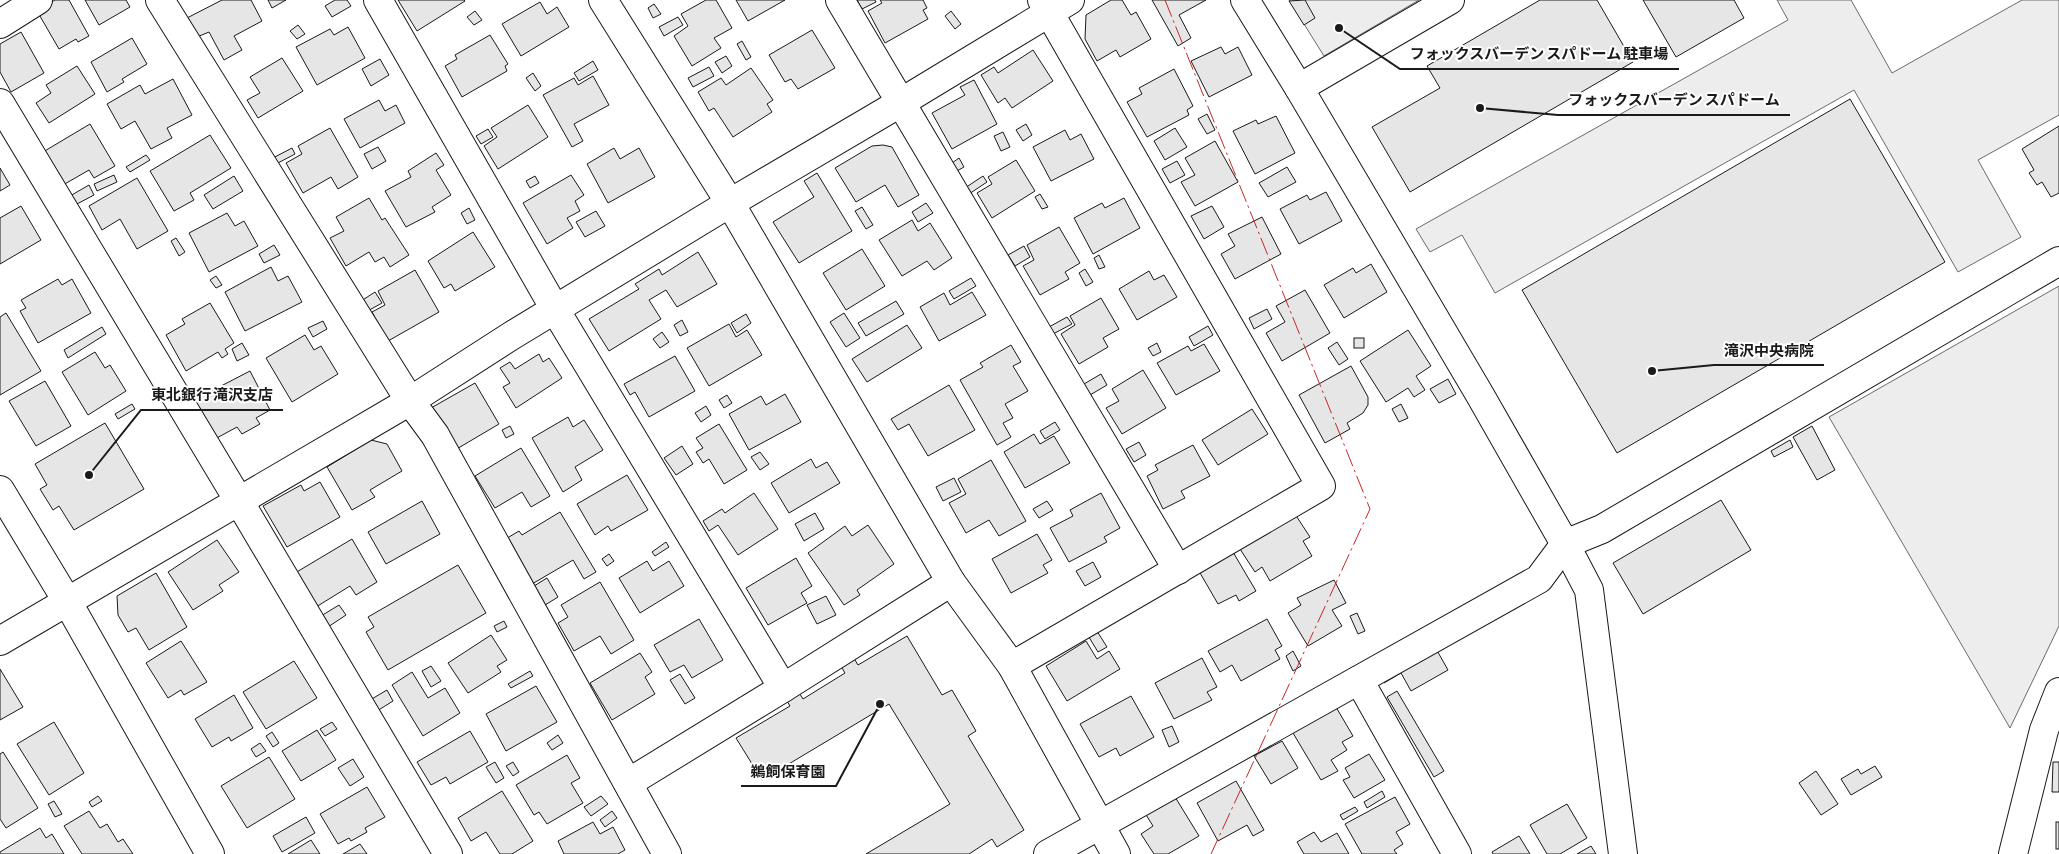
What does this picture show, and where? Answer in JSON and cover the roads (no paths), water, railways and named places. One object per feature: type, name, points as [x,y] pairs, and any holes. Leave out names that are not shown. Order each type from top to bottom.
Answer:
[{"type":"street","points":[[0,24],[38,0]]},
{"type":"street","points":[[160,0],[410,401],[435,435],[667,854]]},
{"type":"street","points":[[378,0],[556,311],[783,688]]},
{"type":"street","points":[[603,0],[730,203],[951,582],[1012,666],[1116,854]]},
{"type":"street","points":[[840,0],[1178,570]]},
{"type":"street","points":[[1245,0],[1300,88],[1565,544],[1589,590],[1623,854]]},
{"type":"street","points":[[1300,88],[1450,0]]},
{"type":"street","points":[[0,641],[410,401],[511,336],[556,311],[730,203],[900,103],[1054,4],[1321,486],[1012,666]]},
{"type":"street","points":[[0,103],[448,854]]},
{"type":"street","points":[[1048,854],[1539,579],[1565,544],[1602,529],[2059,261]]},
{"type":"street","points":[[0,490],[67,601],[210,854]]},
{"type":"street","points":[[628,783],[951,582]]},
{"type":"street","points":[[1359,680],[1457,854]]},
{"type":"street","points":[[2013,854],[2044,730],[2059,692]]},
{"type":"place","name":"フォックスバーデン スパドーム 駐車場","points":[[1339,28]]},
{"type":"place","name":"フォックスバーデン スパドーム","points":[[1480,108]]},
{"type":"place","name":"滝沢中央病院","points":[[1652,371]]},
{"type":"place","name":"東北銀行 滝沢支店","points":[[89,475]]},
{"type":"place","name":"鵜飼保育園","points":[[880,704]]}]
